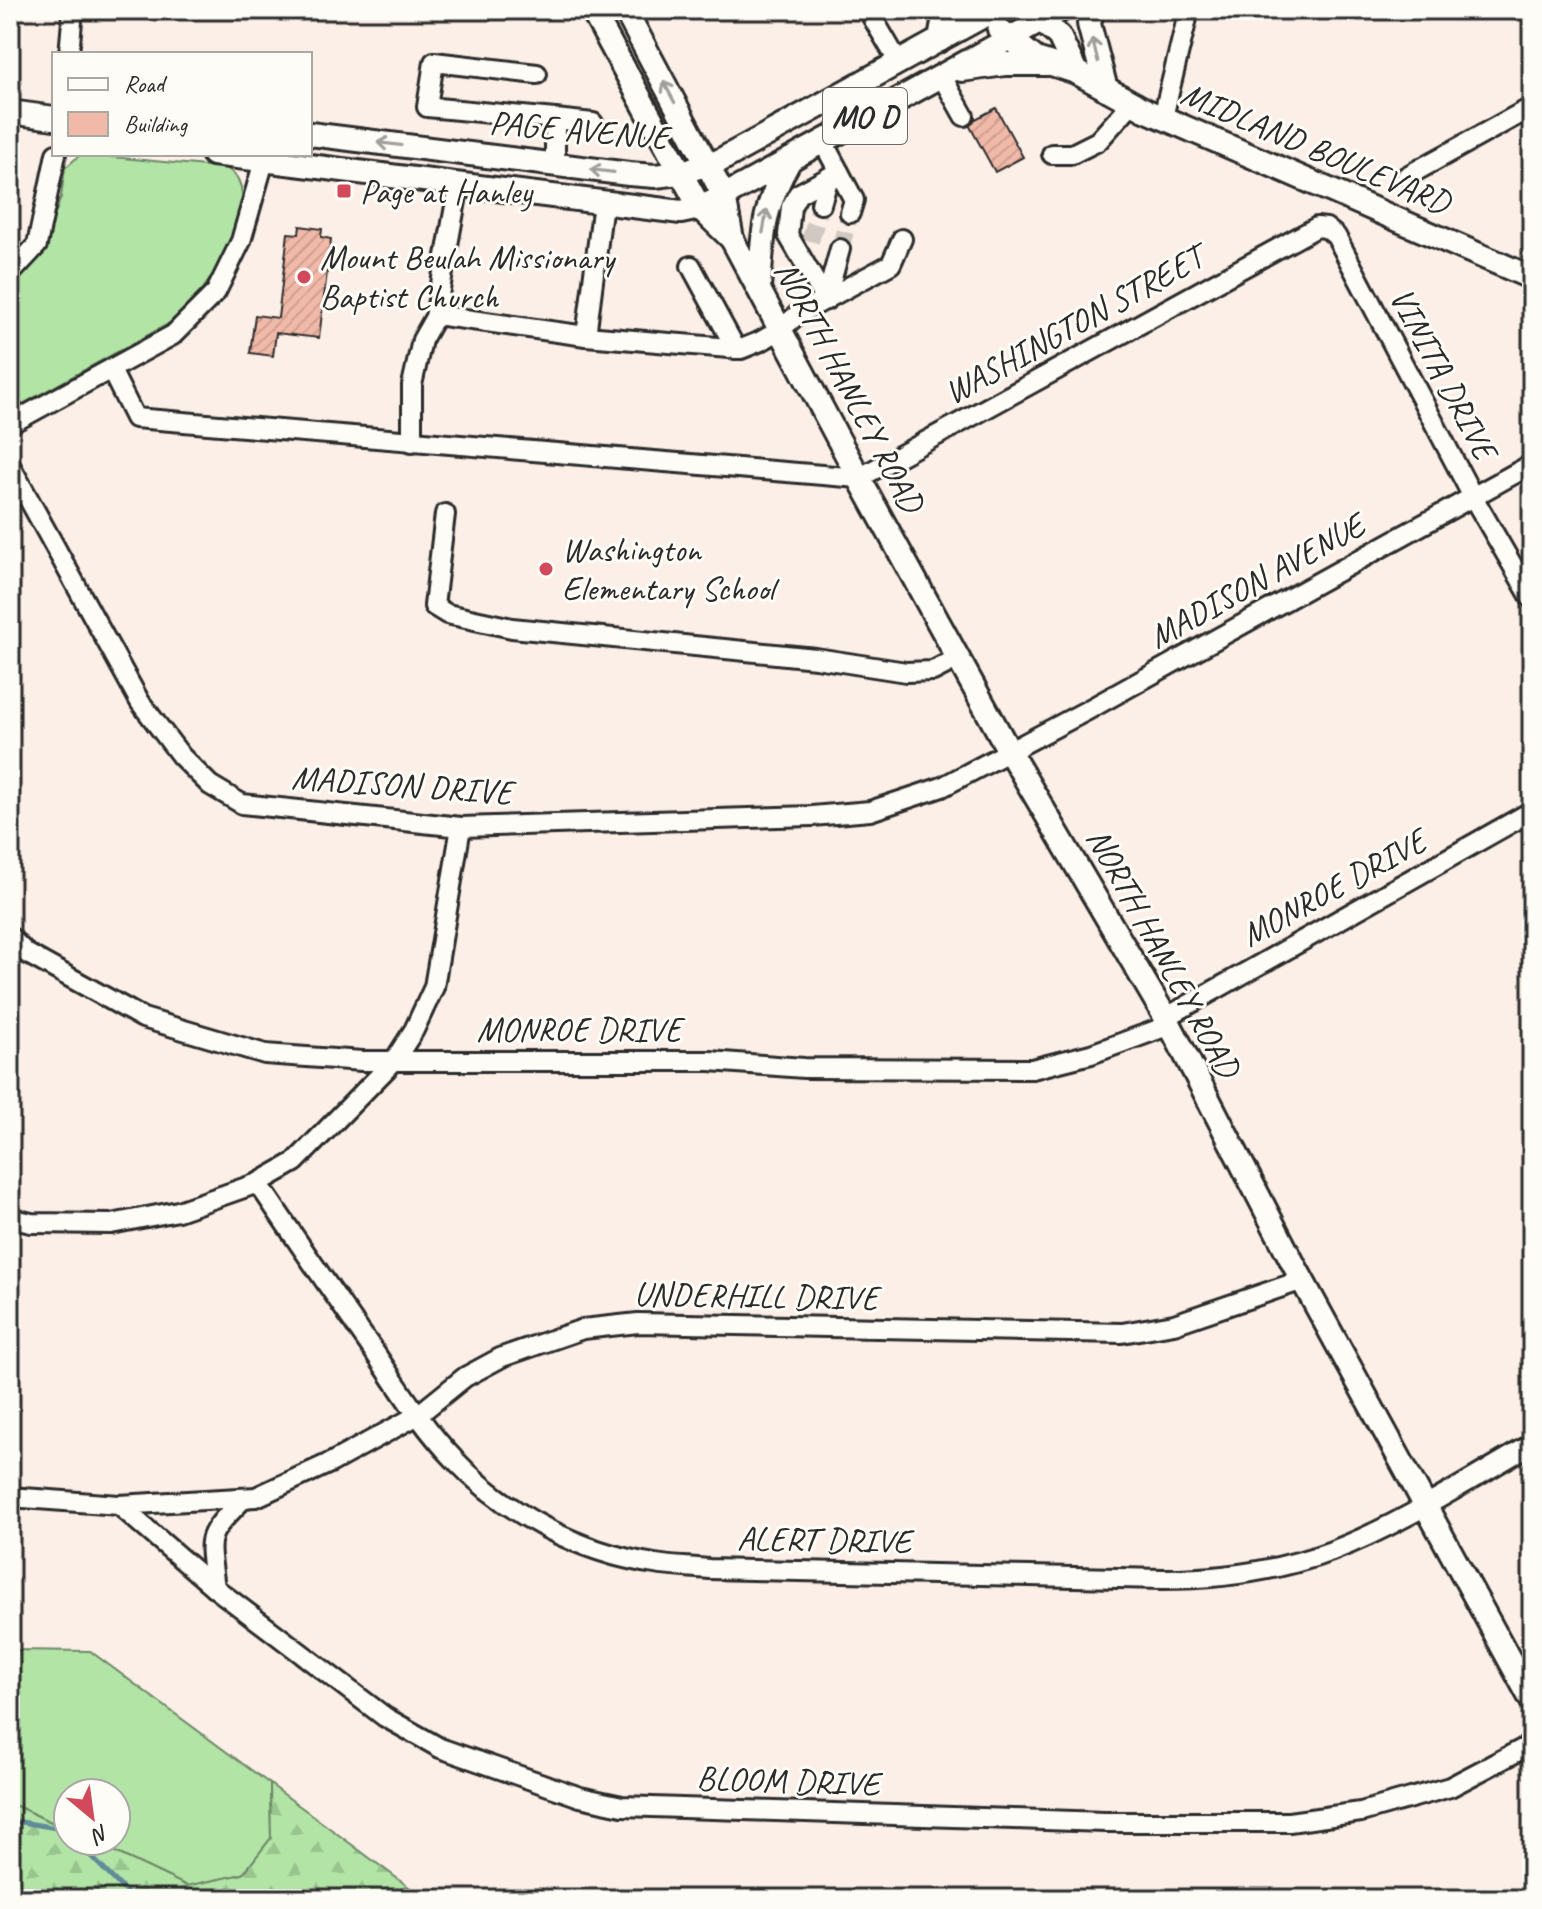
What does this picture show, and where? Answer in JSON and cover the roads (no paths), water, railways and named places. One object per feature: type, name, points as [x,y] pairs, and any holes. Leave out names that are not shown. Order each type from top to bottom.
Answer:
[{"type":"main road","name":"NORTH HANLEY ROAD","points":[[592,10],[700,208],[732,239],[1009,751],[1168,1022],[1303,1280],[1532,1701]]},
{"type":"main road","name":"NORTH HANLEY ROAD","points":[[625,10],[724,196],[732,239]]},
{"type":"main road","points":[[940,40],[945,10]]},
{"type":"main road","points":[[1092,10],[1089,24],[1106,89]]},
{"type":"main road","name":"PAGE AVENUE","points":[[312,134],[629,174],[655,176],[679,173],[702,155],[732,155],[985,12]]},
{"type":"main road","name":"MIDLAND BOULEVARD","points":[[985,12],[1008,38],[1036,59],[1076,72],[1132,103],[1532,278]]},
{"type":"main road","name":"PAGE AVENUE","points":[[265,157],[681,212],[700,208],[724,196],[1008,38],[1043,13]]},
{"type":"main road","points":[[1043,13],[1059,36],[1076,72]]},
{"type":"main road","points":[[941,75],[982,66],[1050,64]]},
{"type":"main road","points":[[10,112],[52,118]]},
{"type":"main road","points":[[759,289],[766,212],[776,184],[791,159]]},
{"type":"main road","points":[[603,203],[655,188],[679,173]]},
{"type":"street","points":[[69,52],[73,10]]},
{"type":"street","points":[[868,10],[899,63]]},
{"type":"street","points":[[1163,117],[1184,12]]},
{"type":"street","points":[[537,74],[434,62],[427,107],[593,123]]},
{"type":"street","points":[[941,75],[964,116]]},
{"type":"street","points":[[1052,154],[1072,154],[1098,141],[1132,103]]},
{"type":"street","points":[[1407,176],[1532,107]]},
{"type":"street","points":[[555,119],[555,165]]},
{"type":"street","points":[[822,140],[834,175],[854,200],[850,213]]},
{"type":"street","points":[[10,274],[37,245],[56,156]]},
{"type":"street","points":[[10,424],[173,335],[216,292],[241,241],[265,157]]},
{"type":"street","points":[[821,204],[834,175]]},
{"type":"street","points":[[826,300],[788,235],[791,207],[798,194],[834,175]]},
{"type":"street","points":[[412,442],[412,385],[422,340],[436,315],[459,184]]},
{"type":"street","points":[[586,336],[603,203]]},
{"type":"street","name":"WASHINGTON STREET","points":[[859,478],[1317,227]]},
{"type":"street","name":"VINITA DRIVE","points":[[1317,227],[1326,228],[1336,236],[1473,497],[1532,599]]},
{"type":"street","points":[[436,315],[586,336],[736,349],[758,343],[797,315],[891,264],[902,239]]},
{"type":"street","points":[[804,262],[810,241]]},
{"type":"street","points":[[826,300],[840,249]]},
{"type":"street","points":[[691,266],[736,349]]},
{"type":"street","points":[[111,370],[135,418],[859,478]]},
{"type":"street","name":"MADISON AVENUE","points":[[1009,751],[1532,464]]},
{"type":"street","name":"MADISON DRIVE","points":[[10,465],[140,702],[181,756],[210,785],[242,804],[461,827],[812,816],[870,811],[942,787],[1009,751]]},
{"type":"street","points":[[445,514],[434,606],[447,614],[512,628],[816,658],[906,672],[933,671],[958,658]]},
{"type":"street","name":"MONROE DRIVE","points":[[10,937],[26,953],[143,1018],[265,1054],[394,1061],[710,1061],[804,1068],[1032,1069],[1091,1054],[1168,1022],[1532,811]]},
{"type":"street","points":[[10,1218],[31,1223],[111,1224],[178,1211],[258,1183],[295,1162],[394,1061],[414,1030],[434,987],[461,827]]},
{"type":"street","name":"ALERT DRIVE","points":[[258,1183],[418,1415],[454,1459],[497,1498],[534,1522],[584,1545],[655,1564],[709,1569],[1201,1579],[1251,1572],[1331,1551],[1370,1534],[1532,1444]]},
{"type":"street","name":"UNDERHILL DRIVE","points":[[10,1497],[119,1505],[256,1497],[332,1462],[418,1415],[465,1377],[502,1357],[583,1329],[654,1323],[1122,1333],[1174,1324],[1303,1280]]},
{"type":"street","name":"UNDERHILL DRIVE","points":[[215,1588],[211,1534],[244,1498]]},
{"type":"street","name":"BLOOM DRIVE","points":[[119,1505],[215,1588],[385,1717],[440,1748],[580,1797],[622,1806],[1105,1822],[1289,1822],[1361,1812],[1450,1787],[1532,1744]]},
{"type":"waterway","points":[[10,1820],[52,1827]]},
{"type":"waterway","points":[[92,1857],[133,1899]]},
{"type":"tunnel","points":[[810,241],[821,204]]},
{"type":"tunnel","points":[[840,249],[850,213]]},
{"type":"place","name":"Page at Hanley","points":[[344,191]]},
{"type":"place","name":"Mount Beulah Missionary Baptist Church","points":[[304,277]]},
{"type":"place","name":"Washington Elementary School","points":[[546,569]]}]
